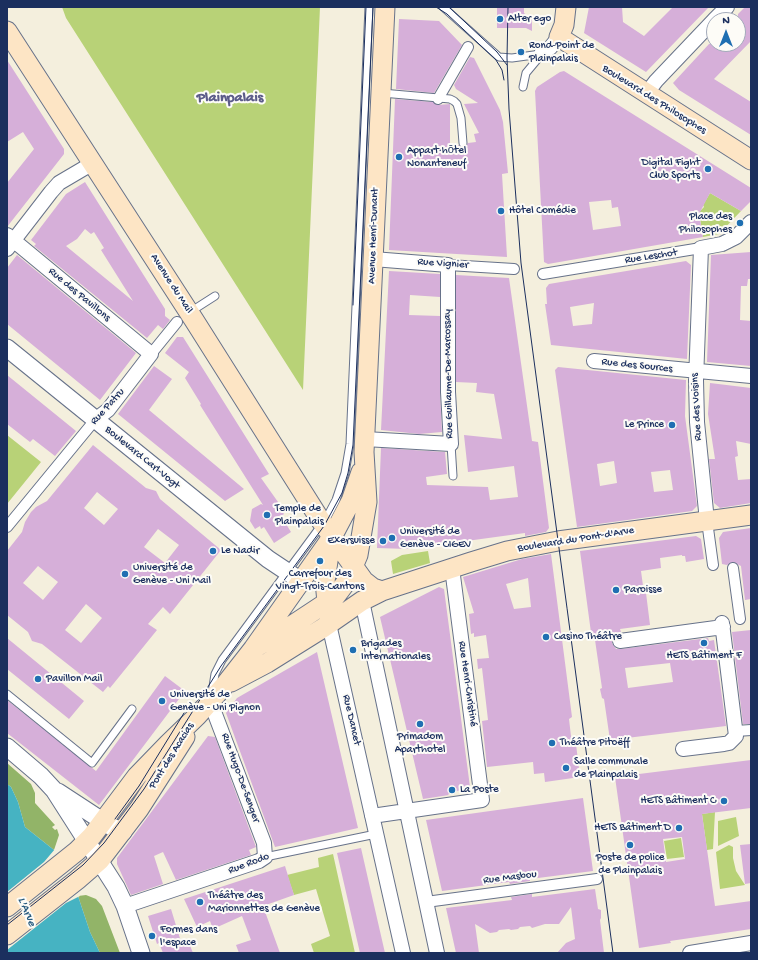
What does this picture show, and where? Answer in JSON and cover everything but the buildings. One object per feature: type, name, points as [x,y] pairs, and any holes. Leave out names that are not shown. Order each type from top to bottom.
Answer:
[{"type":"main road","name":"Avenue Henri-Dunant","points":[[365,519],[366,489],[363,465],[364,439],[385,7]]},
{"type":"main road","points":[[559,38],[564,25],[566,7]]},
{"type":"main road","name":"Avenue du Mail","points":[[7,32],[92,163],[183,317],[354,569]]},
{"type":"main road","name":"Boulevard des Philosophes","points":[[559,38],[751,160]]},
{"type":"main road","name":"Avenue Henri-Dunant","points":[[327,531],[349,506],[357,488],[363,465]]},
{"type":"main road","name":"Boulevard du Pont-d'Arve","points":[[358,604],[382,591],[452,568],[545,543],[751,515]]},
{"type":"main road","points":[[327,531],[342,540],[351,539],[358,533],[365,519]]},
{"type":"main road","points":[[253,649],[308,615],[347,581],[354,569],[365,519]]},
{"type":"main road","points":[[197,716],[224,686],[253,649],[288,574],[327,531]]},
{"type":"main road","points":[[322,629],[329,597],[327,531]]},
{"type":"main road","points":[[354,569],[364,581],[373,588],[382,591]]},
{"type":"main road","points":[[354,569],[358,604]]},
{"type":"main road","points":[[288,574],[329,597],[358,604]]},
{"type":"main road","points":[[288,574],[313,594],[315,600],[314,605],[308,615]]},
{"type":"main road","points":[[224,686],[267,663],[322,629],[358,604]]},
{"type":"main road","name":"Pont des Acacias","points":[[7,907],[72,857],[87,841],[138,776],[197,716]]},
{"type":"main road","name":"Pont des Acacias","points":[[7,935],[100,860],[123,832],[169,763],[197,716]]},
{"type":"street","points":[[646,94],[656,81],[706,28]]},
{"type":"street","points":[[541,54],[550,48],[559,38]]},
{"type":"street","points":[[438,98],[468,46]]},
{"type":"street","points":[[9,242],[50,192],[59,184],[92,163]]},
{"type":"street","name":"Rue Leschot","points":[[543,274],[722,244],[736,237],[751,222]]},
{"type":"street","name":"Rue des Pavillons","points":[[9,242],[151,354]]},
{"type":"street","name":"Rue des Voisins","points":[[701,248],[695,371],[697,422],[707,477],[707,521],[713,565]]},
{"type":"street","name":"Rue Vignier","points":[[373,259],[514,269]]},
{"type":"street","name":"Rue Guillaume-De-Marcossay","points":[[364,439],[451,444],[448,392],[448,265]]},
{"type":"street","name":"Rue Patru","points":[[7,527],[95,420],[108,410],[138,376],[151,354],[183,317]]},
{"type":"street","name":"Boulevard Carl-Vogt","points":[[7,348],[288,574]]},
{"type":"street","name":"Rue des Sources","points":[[594,361],[751,376]]},
{"type":"street","name":"Rue Henri-Christiné","points":[[407,812],[482,800],[452,568]]},
{"type":"street","points":[[733,568],[735,594],[740,618]]},
{"type":"street","points":[[358,604],[361,612],[367,620],[437,953]]},
{"type":"street","points":[[620,641],[722,625],[736,736],[729,743],[683,749]]},
{"type":"street","name":"Rue Dancet","points":[[322,629],[372,816],[403,953]]},
{"type":"street","name":"Rue Hugo-De-Senger","points":[[210,701],[264,843],[265,857]]},
{"type":"street","points":[[736,731],[751,730]]},
{"type":"street","points":[[7,747],[41,776],[54,790],[100,860],[125,906],[141,953]]},
{"type":"street","points":[[54,790],[123,832]]},
{"type":"street","points":[[372,816],[407,812]]},
{"type":"street","name":"Rue Rodo","points":[[125,906],[259,862],[265,857]]},
{"type":"street","name":"Rue Masbou","points":[[426,902],[596,879]]},
{"type":"street","points":[[690,953],[751,943]]},
{"type":"lane","points":[[327,531],[345,473],[350,444],[370,7]]},
{"type":"lane","points":[[443,7],[495,55],[507,58],[541,54]]},
{"type":"lane","points":[[523,87],[526,73],[541,54]]},
{"type":"lane","points":[[380,93],[450,99],[457,104],[461,118],[463,143]]},
{"type":"lane","points":[[183,317],[216,296]]},
{"type":"lane","points":[[451,444],[453,476]]},
{"type":"lane","points":[[210,701],[215,674],[222,660],[288,574]]},
{"type":"lane","points":[[7,694],[92,763],[132,709]]},
{"type":"lane","name":"Rue Rodo","points":[[265,857],[376,834]]},
{"type":"green space","points":[[62,7],[320,7],[303,390],[66,18]]},
{"type":"green space","points":[[710,193],[741,211],[719,234],[703,237],[699,212],[704,207],[703,205]]},
{"type":"green space","points":[[7,435],[41,462],[7,504]]},
{"type":"green space","points":[[428,551],[430,563],[393,574],[391,561],[402,555]]},
{"type":"green space","points":[[7,763],[31,784],[35,793],[35,803],[55,825],[52,827],[55,830],[57,829],[59,835],[54,850],[25,827],[18,802],[11,787],[7,784]]},
{"type":"green space","points":[[715,812],[713,849],[707,850],[702,814]]},
{"type":"green space","points":[[736,817],[739,836],[718,846],[718,821]]},
{"type":"green space","points":[[681,838],[684,857],[667,859],[664,841]]},
{"type":"green space","points":[[729,845],[733,847],[733,858],[736,871],[745,885],[720,889],[716,852]]},
{"type":"green space","points":[[333,854],[355,953],[314,953],[311,944],[330,936],[316,889],[294,895],[287,875],[319,867],[318,858]]},
{"type":"green space","points":[[86,895],[96,899],[102,906],[120,953],[100,953],[90,932],[78,896]]},
{"type":"water","name":"L'Arve","points":[[7,784],[11,787],[18,802],[25,827],[54,850],[78,896],[90,932],[100,953],[7,953]]},
{"type":"pier","points":[[55,849],[80,896],[66,903],[7,950],[7,892],[44,862]]},
{"type":"tram line","points":[[353,305],[366,7]]},
{"type":"tram line","points":[[7,925],[83,865],[104,843],[144,789],[221,666],[324,526],[342,493],[348,473],[353,445],[373,7]]},
{"type":"tram line","points":[[436,7],[447,14],[496,60],[502,70],[504,80]]},
{"type":"tram line","points":[[449,7],[497,52],[507,65]]},
{"type":"tram line","points":[[508,7],[507,58],[509,109],[521,263],[613,953]]},
{"type":"tram line","points":[[115,819],[139,786],[184,713]]},
{"type":"place","name":"Alter ego","points":[[500,19]]},
{"type":"place","name":"Rond-Point de Plainpalais","points":[[521,52]]},
{"type":"place","name":"Appart‧hōtel Nonanteneuf","points":[[399,157]]},
{"type":"place","name":"Digital Fight Club Sports","points":[[708,169]]},
{"type":"place","name":"Hôtel Comédie","points":[[501,211]]},
{"type":"place","name":"Place des Philosophes","points":[[740,223]]},
{"type":"place","name":"Le Prince","points":[[672,425]]},
{"type":"place","name":"Temple de Plainpalais","points":[[267,515]]},
{"type":"place","name":"Université de Genève - CIGEV","points":[[392,538]]},
{"type":"place","name":"Exersuisse","points":[[383,541]]},
{"type":"place","name":"Le Nadir","points":[[213,551]]},
{"type":"place","name":"Carrefour des Vingt-Trois-Cantons","points":[[320,561]]},
{"type":"place","name":"Université de Genève - Uni Mail","points":[[125,574]]},
{"type":"place","name":"Paroisse","points":[[616,590]]},
{"type":"place","name":"Casino Théâtre","points":[[546,637]]},
{"type":"place","name":"HETS Bâtiment F","points":[[704,643]]},
{"type":"place","name":"Brigades Internationales","points":[[353,650]]},
{"type":"place","name":"Pavillon Mail","points":[[38,679]]},
{"type":"place","name":"Université de Genève - Uni Pignon","points":[[162,701]]},
{"type":"place","name":"Primadom Aparthotel","points":[[420,724]]},
{"type":"place","name":"Théâtre Pitoëff","points":[[552,743]]},
{"type":"place","name":"Salle communale de Plainpalais","points":[[566,768]]},
{"type":"place","name":"La Poste","points":[[452,790]]},
{"type":"place","name":"HETS Bâtiment C","points":[[724,801]]},
{"type":"place","name":"HETS Bâtiment D","points":[[679,828]]},
{"type":"place","name":"Poste de police de Plainpalais","points":[[630,845]]},
{"type":"place","name":"Théâtre des Marionnettes de Genève","points":[[200,902]]},
{"type":"place","name":"Formes dans l'espace","points":[[152,936]]},
{"type":"district","name":"Plainpalais","points":[[230,99]]}]
